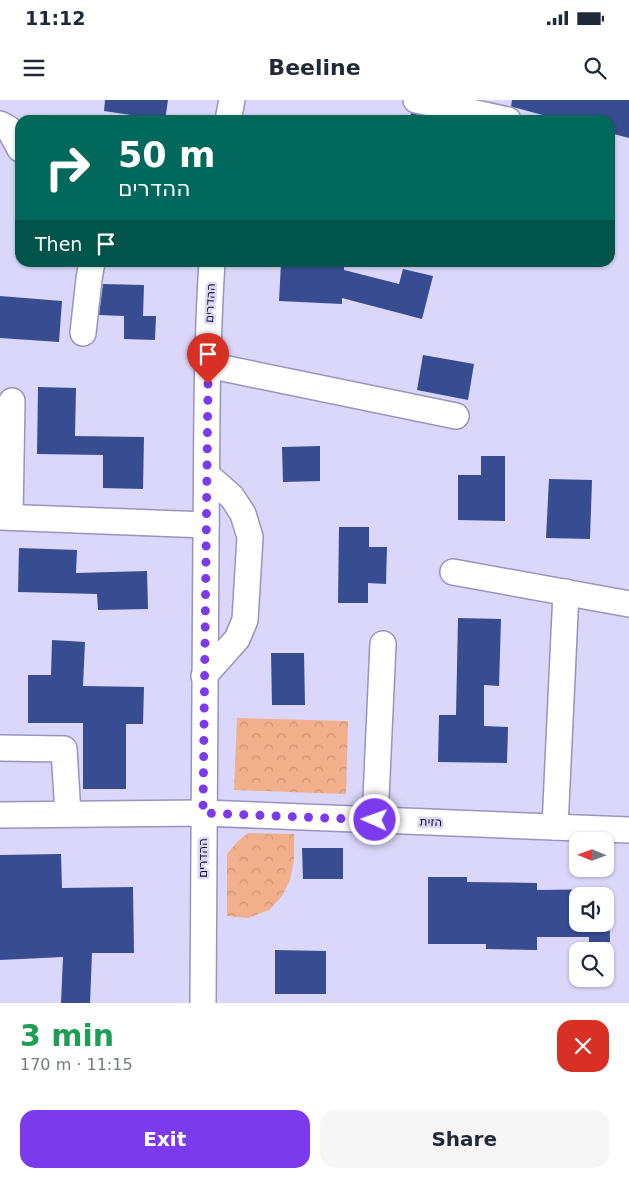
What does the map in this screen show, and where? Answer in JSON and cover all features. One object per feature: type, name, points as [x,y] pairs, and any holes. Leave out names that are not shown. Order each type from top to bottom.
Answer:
[{"type":"street","points":[[229,115],[232,100]]},
{"type":"street","points":[[416,100],[485,115]]},
{"type":"street","points":[[0,124],[9,129],[15,140]]},
{"type":"street","points":[[83,333],[91,267]]},
{"type":"street","name":"ההדרים","points":[[203,1003],[204,676],[209,308],[212,267]]},
{"type":"street","points":[[208,365],[456,416]]},
{"type":"street","points":[[12,401],[5,517],[206,525]]},
{"type":"street","points":[[204,676],[237,639],[245,620],[250,537],[243,514],[232,497],[207,475]]},
{"type":"street","points":[[453,572],[629,604]]},
{"type":"street","points":[[555,827],[566,592]]},
{"type":"street","points":[[375,820],[383,644]]},
{"type":"street","points":[[0,748],[64,749],[68,814]]},
{"type":"street","name":"הזית","points":[[0,815],[203,813],[629,830]]},
{"type":"green space","points":[[237,718],[348,721],[346,794],[234,790]]},
{"type":"green space","points":[[248,833],[294,834],[294,860],[290,880],[282,896],[269,910],[248,918],[227,916],[227,854]]},
{"type":"building","points":[[105,100],[168,100],[166,115],[131,115],[104,111]]},
{"type":"building","points":[[512,100],[629,100],[629,138],[615,134],[615,115],[543,115],[511,106]]},
{"type":"building","points":[[281,267],[344,267],[344,270],[399,284],[403,269],[433,276],[422,319],[342,298],[342,304],[279,301]]},
{"type":"building","points":[[103,284],[144,285],[143,316],[156,316],[155,340],[124,339],[124,316],[99,315]]},
{"type":"building","points":[[0,296],[62,301],[59,342],[0,338]]},
{"type":"building","points":[[423,355],[474,364],[468,400],[417,390]]},
{"type":"building","points":[[38,387],[76,388],[75,436],[144,437],[143,489],[103,488],[103,455],[37,454]]},
{"type":"building","points":[[320,446],[320,481],[283,482],[282,447]]},
{"type":"building","points":[[481,456],[505,456],[505,521],[458,520],[458,475],[481,475]]},
{"type":"building","points":[[549,479],[592,480],[590,539],[546,538]]},
{"type":"building","points":[[339,527],[369,527],[369,547],[387,547],[386,584],[368,583],[368,603],[338,603]]},
{"type":"building","points":[[19,548],[77,550],[76,573],[147,571],[148,609],[98,610],[97,594],[18,592]]},
{"type":"building","points":[[458,618],[501,619],[499,686],[484,685],[484,726],[508,727],[507,763],[438,762],[439,715],[456,715]]},
{"type":"building","points":[[52,640],[85,642],[83,686],[144,687],[143,724],[126,724],[126,789],[83,789],[83,723],[28,723],[28,675],[51,675]]},
{"type":"building","points":[[271,653],[304,653],[305,705],[272,705]]},
{"type":"building","points":[[302,848],[343,848],[343,879],[303,879]]},
{"type":"building","points":[[61,854],[62,888],[133,887],[134,953],[92,953],[90,1003],[61,1003],[63,957],[0,960],[0,855]]},
{"type":"building","points":[[428,877],[467,877],[467,882],[537,883],[537,890],[569,890],[569,932],[610,932],[610,942],[589,942],[589,937],[537,937],[537,950],[486,949],[486,944],[428,944]]},
{"type":"building","points":[[275,950],[326,951],[326,994],[275,994]]},
{"type":"route","points":[[208,384],[203,813],[375,820]]}]
